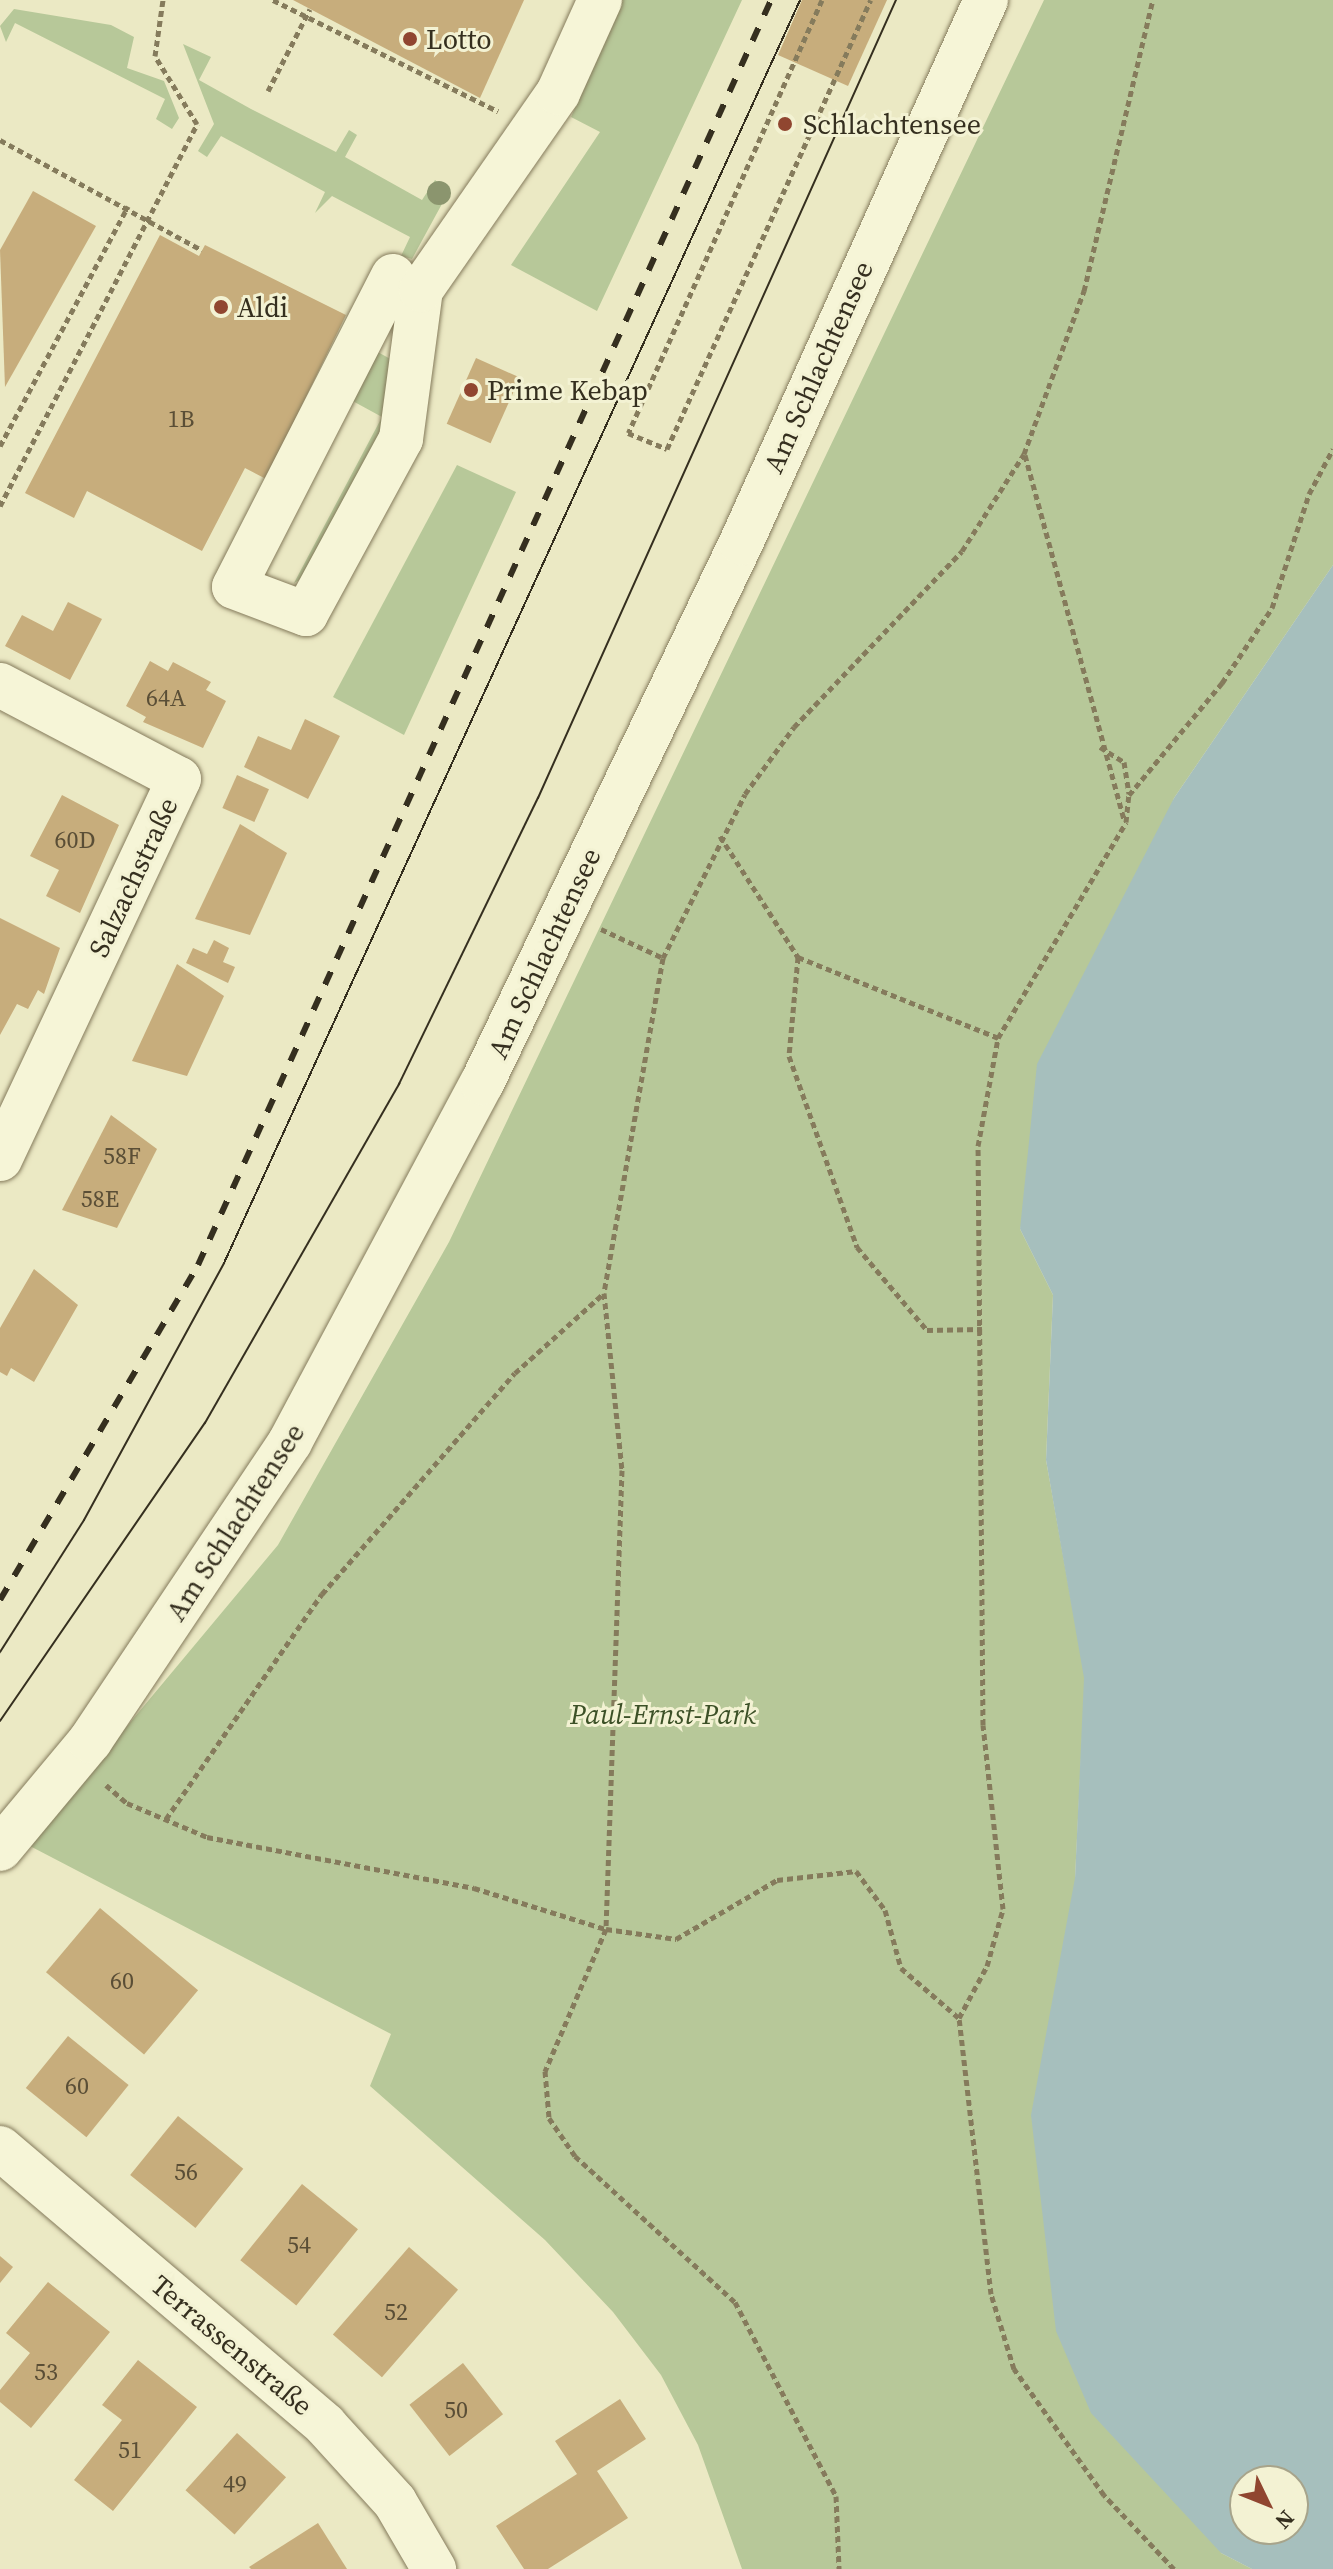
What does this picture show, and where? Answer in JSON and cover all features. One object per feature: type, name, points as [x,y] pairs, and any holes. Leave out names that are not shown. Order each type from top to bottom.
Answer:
[{"type":"street","points":[[393,276],[234,587],[306,614],[401,439],[421,290],[558,93],[600,0]]},
{"type":"street","name":"Am Schlachtensee","points":[[0,1849],[90,1741],[290,1442],[403,1233],[482,1083],[741,543],[986,0]]},
{"type":"street","name":"Salzachstraße","points":[[0,685],[179,779],[0,1159]]},
{"type":"street","name":"Terrassenstraße","points":[[0,2148],[325,2425],[395,2502],[434,2569]]},
{"type":"path","points":[[0,506],[197,124],[155,56],[163,0]]},
{"type":"path","points":[[273,0],[513,116]]},
{"type":"path","points":[[822,0],[628,433],[667,449],[871,0]]},
{"type":"path","points":[[839,2569],[836,2496],[735,2302],[575,2156],[549,2118],[545,2071],[606,1929],[622,1470],[604,1293],[663,958],[720,836],[794,727],[962,551],[1024,454],[1084,291],[1153,0]]},
{"type":"path","points":[[268,91],[310,9]]},
{"type":"path","points":[[0,140],[150,217],[202,250]]},
{"type":"path","points":[[0,446],[128,206]]},
{"type":"path","points":[[1129,795],[1222,683],[1272,608],[1309,494],[1333,449]]},
{"type":"path","points":[[1024,454],[1089,673],[1100,747],[1126,822]]},
{"type":"path","points":[[1100,747],[1124,762],[1129,795],[1126,822],[998,1038],[978,1146],[982,1329],[983,1725],[1003,1909],[987,1966],[959,2018],[991,2294],[1014,2369],[1104,2495],[1174,2569]]},
{"type":"path","points":[[720,836],[798,957],[998,1038]]},
{"type":"path","points":[[592,924],[663,958]]},
{"type":"path","points":[[798,957],[789,1056],[857,1247],[927,1330],[982,1329]]},
{"type":"path","points":[[166,1819],[322,1594],[515,1373],[604,1293]]},
{"type":"path","points":[[99,1780],[127,1803],[207,1837],[474,1888],[606,1929],[676,1939],[777,1880],[856,1871],[885,1910],[901,1968],[959,2018]]},
{"type":"green space","points":[[622,0],[742,0],[597,311],[511,265],[600,132],[571,117]]},
{"type":"green space","name":"Paul-Ernst-Park","points":[[1044,0],[1333,0],[1333,565],[1174,798],[1020,1229],[1053,1295],[1046,1460],[1085,1678],[1075,1878],[1221,2553],[1252,2569],[742,2569],[698,2445],[661,2375],[613,2312],[545,2240],[370,2086],[391,2034],[28,1845],[278,1545],[449,1242]]},
{"type":"green space","points":[[14,9],[111,25],[134,37],[127,68],[164,81],[179,118],[172,129],[156,119],[165,99],[15,23],[6,42],[0,26]]},
{"type":"green space","points":[[183,44],[211,57],[199,80],[251,109],[336,152],[349,130],[357,135],[345,157],[422,200],[435,180],[449,191],[412,259],[401,256],[410,237],[332,196],[315,213],[325,192],[221,136],[207,157],[198,151],[214,124]]},
{"type":"green space","points":[[374,350],[396,362],[390,422],[307,576],[294,583],[382,417],[349,399]]},
{"type":"green space","points":[[457,465],[516,492],[404,735],[333,697]]},
{"type":"water","points":[[1333,565],[1333,2569],[1252,2569],[1221,2553],[1091,2413],[1056,2331],[1031,2115],[1075,1878],[1084,1678],[1046,1460],[1053,1295],[1020,1229],[1037,1064],[1174,798]]},
{"type":"building","points":[[293,0],[524,0],[480,98]]},
{"type":"building","points":[[802,0],[887,0],[848,86],[778,55]]},
{"type":"building","points":[[33,191],[96,226],[5,387],[0,250]]},
{"type":"building","points":[[160,235],[199,256],[205,245],[346,315],[266,479],[245,468],[202,551],[87,491],[74,518],[25,493]]},
{"type":"building","points":[[476,358],[520,378],[491,443],[447,424]]},
{"type":"building","points":[[68,602],[102,619],[70,680],[5,646],[22,615],[53,631]]},
{"type":"building","points":[[150,661],[168,671],[173,662],[211,682],[206,690],[226,701],[203,748],[143,722],[146,717],[126,706]]},
{"type":"building","points":[[305,719],[340,736],[308,799],[244,767],[258,736],[291,750]]},
{"type":"building","points":[[237,775],[269,789],[254,822],[222,808]]},
{"type":"building","points":[[62,795],[119,825],[80,913],[46,896],[59,870],[30,856]]},
{"type":"building","points":[[240,824],[287,853],[250,935],[195,919]]},
{"type":"building","points":[[0,918],[60,948],[44,994],[38,990],[28,1009],[17,1004],[0,1035]]},
{"type":"building","points":[[214,940],[229,948],[223,962],[235,967],[228,983],[186,963],[193,948],[207,954]]},
{"type":"building","points":[[177,964],[224,996],[187,1076],[132,1061]]},
{"type":"building","points":[[111,1115],[157,1149],[117,1228],[62,1210]]},
{"type":"building","points":[[34,1269],[78,1305],[34,1382],[11,1368],[7,1376],[0,1372],[0,1328]]},
{"type":"building","points":[[100,1908],[198,1990],[144,2055],[46,1972]]},
{"type":"building","points":[[68,2036],[129,2085],[86,2137],[26,2088]]},
{"type":"building","points":[[178,2116],[243,2169],[195,2228],[130,2175]]},
{"type":"building","points":[[302,2184],[358,2229],[296,2305],[240,2260]]},
{"type":"building","points":[[409,2247],[458,2290],[382,2377],[333,2335]]},
{"type":"building","points":[[0,2256],[13,2267],[0,2283]]},
{"type":"building","points":[[48,2282],[110,2332],[31,2428],[0,2402],[0,2390],[30,2353],[6,2333]]},
{"type":"building","points":[[138,2360],[197,2407],[113,2511],[74,2480],[122,2420],[102,2405]]},
{"type":"building","points":[[463,2363],[503,2414],[449,2456],[409,2405]]},
{"type":"building","points":[[620,2399],[646,2439],[597,2471],[628,2518],[548,2569],[524,2569],[496,2526],[577,2474],[555,2441]]},
{"type":"building","points":[[237,2433],[286,2477],[235,2534],[185,2490]]},
{"type":"building","points":[[318,2523],[347,2569],[249,2567]]},
{"type":"tram line","points":[[0,1652],[84,1520],[224,1263],[800,0]]},
{"type":"tram line","points":[[0,1721],[205,1423],[399,1084],[538,798],[896,0]]},
{"type":"railway","points":[[0,1600],[198,1265],[771,0]]},
{"type":"place","name":"Lotto","points":[[410,39]]},
{"type":"place","name":"Schlachtensee","points":[[785,124]]},
{"type":"place","name":"Aldi","points":[[221,307]]},
{"type":"place","name":"Prime Kebap","points":[[471,390]]}]
